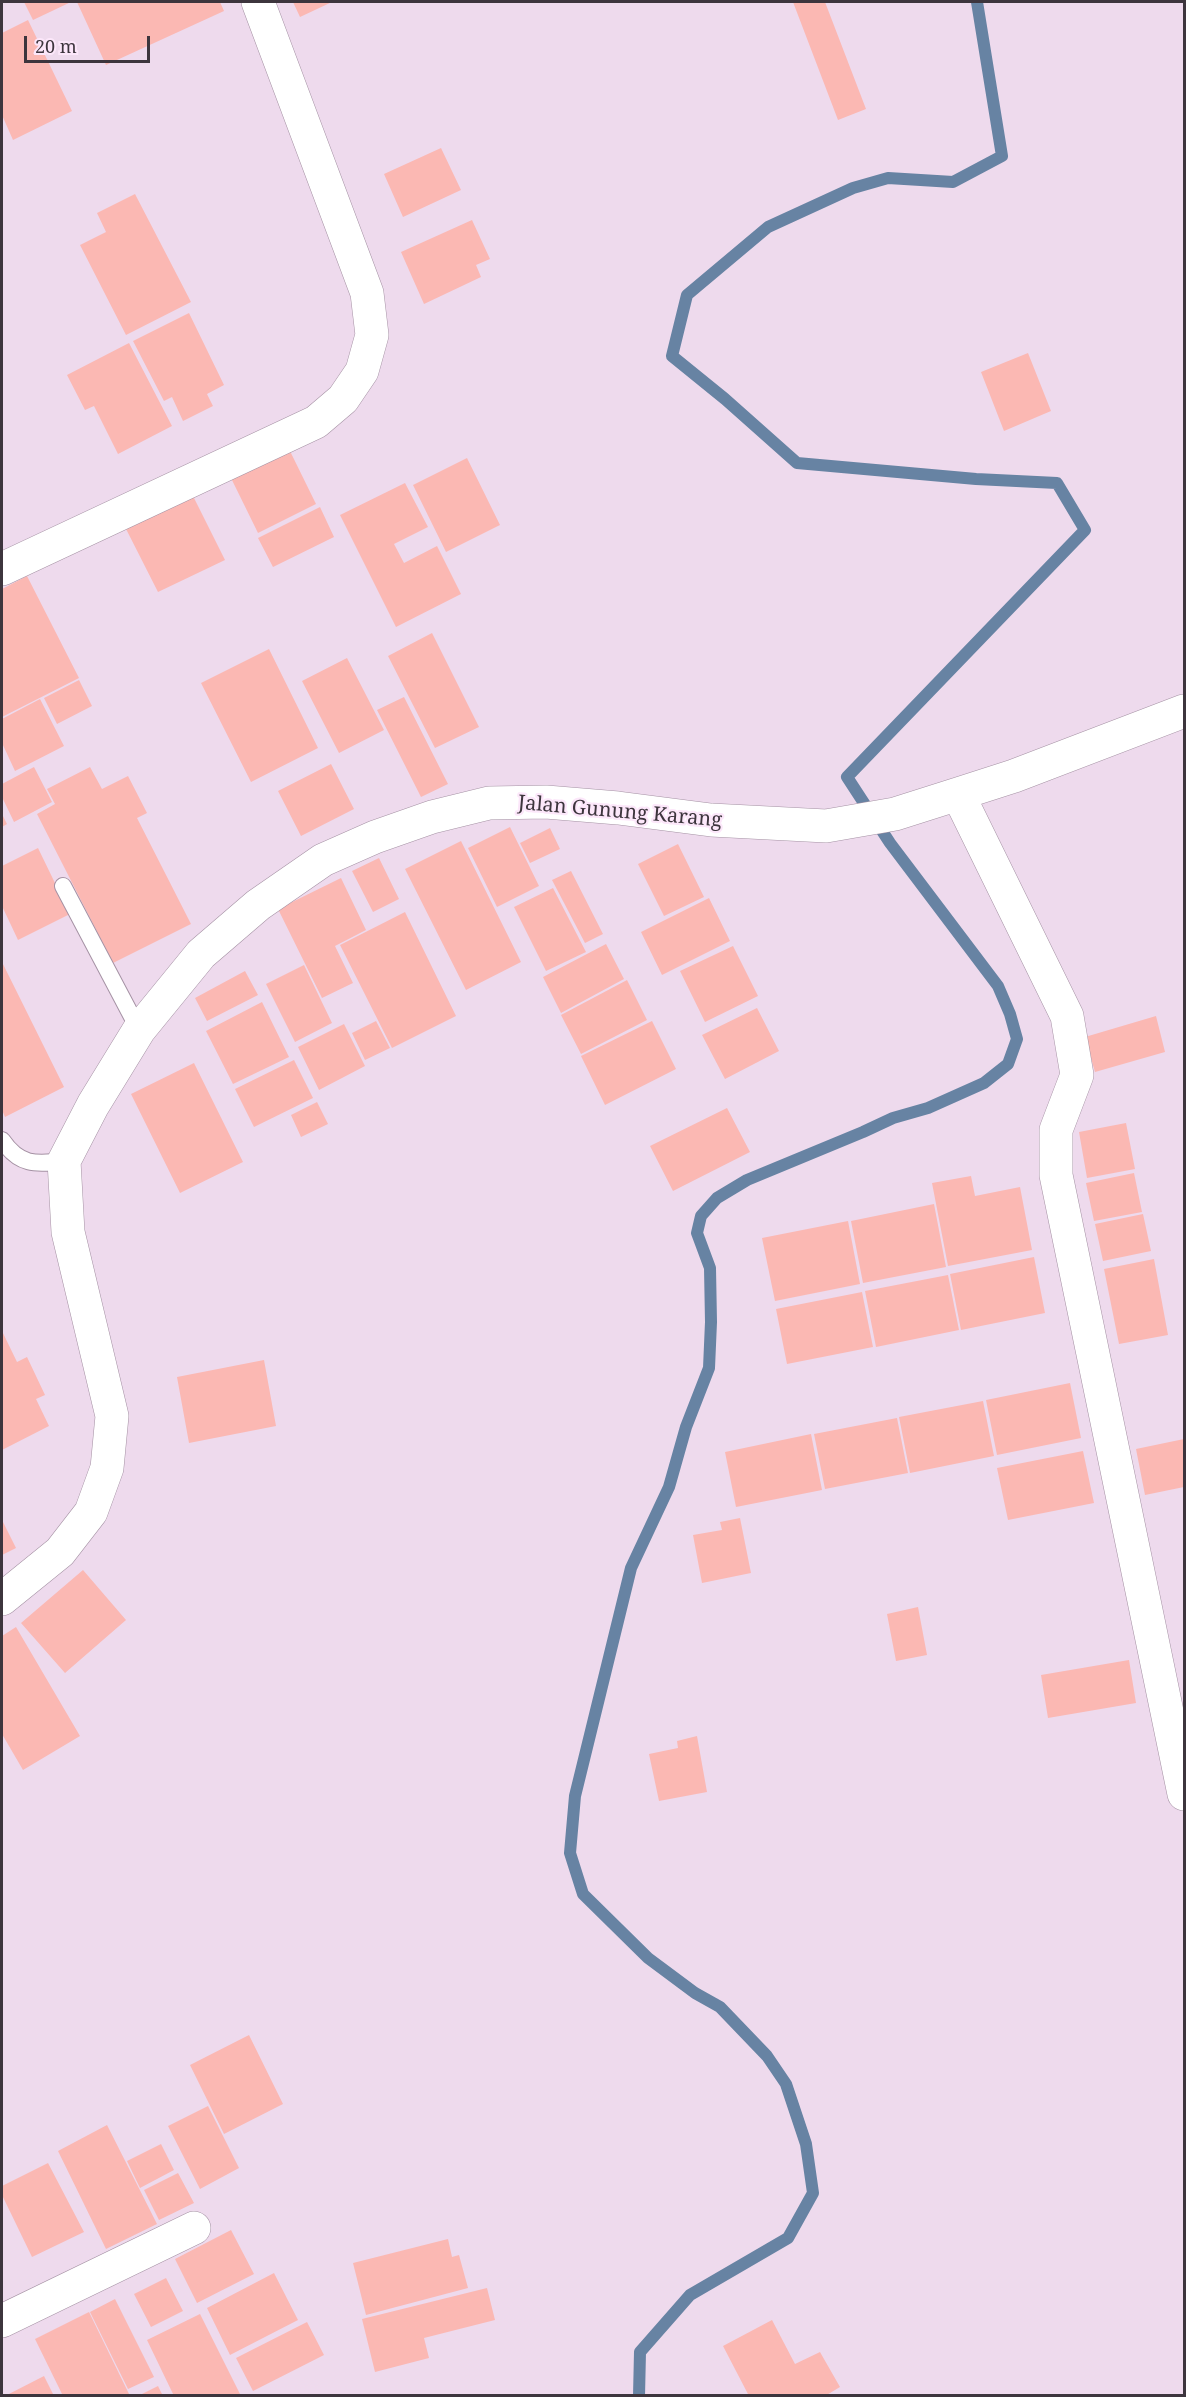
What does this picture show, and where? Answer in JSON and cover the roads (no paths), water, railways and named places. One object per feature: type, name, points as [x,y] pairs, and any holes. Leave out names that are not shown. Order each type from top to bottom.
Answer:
[{"type":"street","points":[[2,569],[316,422],[343,399],[362,371],[372,334],[367,293],[258,2]]},
{"type":"street","name":"Jalan Gunung Karang","points":[[64,1161],[93,1105],[139,1030],[201,954],[258,905],[323,860],[375,837],[432,817],[489,803],[546,802],[618,808],[711,820],[826,825],[895,814],[958,795],[1185,711]]},
{"type":"street","points":[[958,795],[1067,1016],[1077,1075],[1056,1130],[1056,1175],[1185,1794]]},
{"type":"street","points":[[2,1599],[60,1552],[91,1512],[107,1468],[112,1416],[68,1232],[64,1161]]},
{"type":"street","points":[[2,2321],[194,2228]]},
{"type":"lane","points":[[63,886],[139,1030]]},
{"type":"lane","points":[[2,1140],[11,1154],[38,1164],[64,1161]]},
{"type":"waterway","points":[[639,2396],[640,2352],[690,2295],[788,2238],[813,2193],[806,2144],[786,2084],[767,2056],[720,2007],[695,1993],[648,1958],[583,1894],[570,1853],[575,1796],[631,1568],[669,1487],[686,1427],[709,1368],[710,1268],[697,1233],[701,1216],[717,1198],[747,1180],[893,1118],[928,1108],[984,1083],[1008,1064],[1017,1039],[1010,1014],[998,986],[890,843],[847,777],[1085,530],[1057,483],[976,479],[797,463],[672,356],[687,295],[768,227],[853,188],[888,178],[953,182],[1002,156],[977,2]]}]
